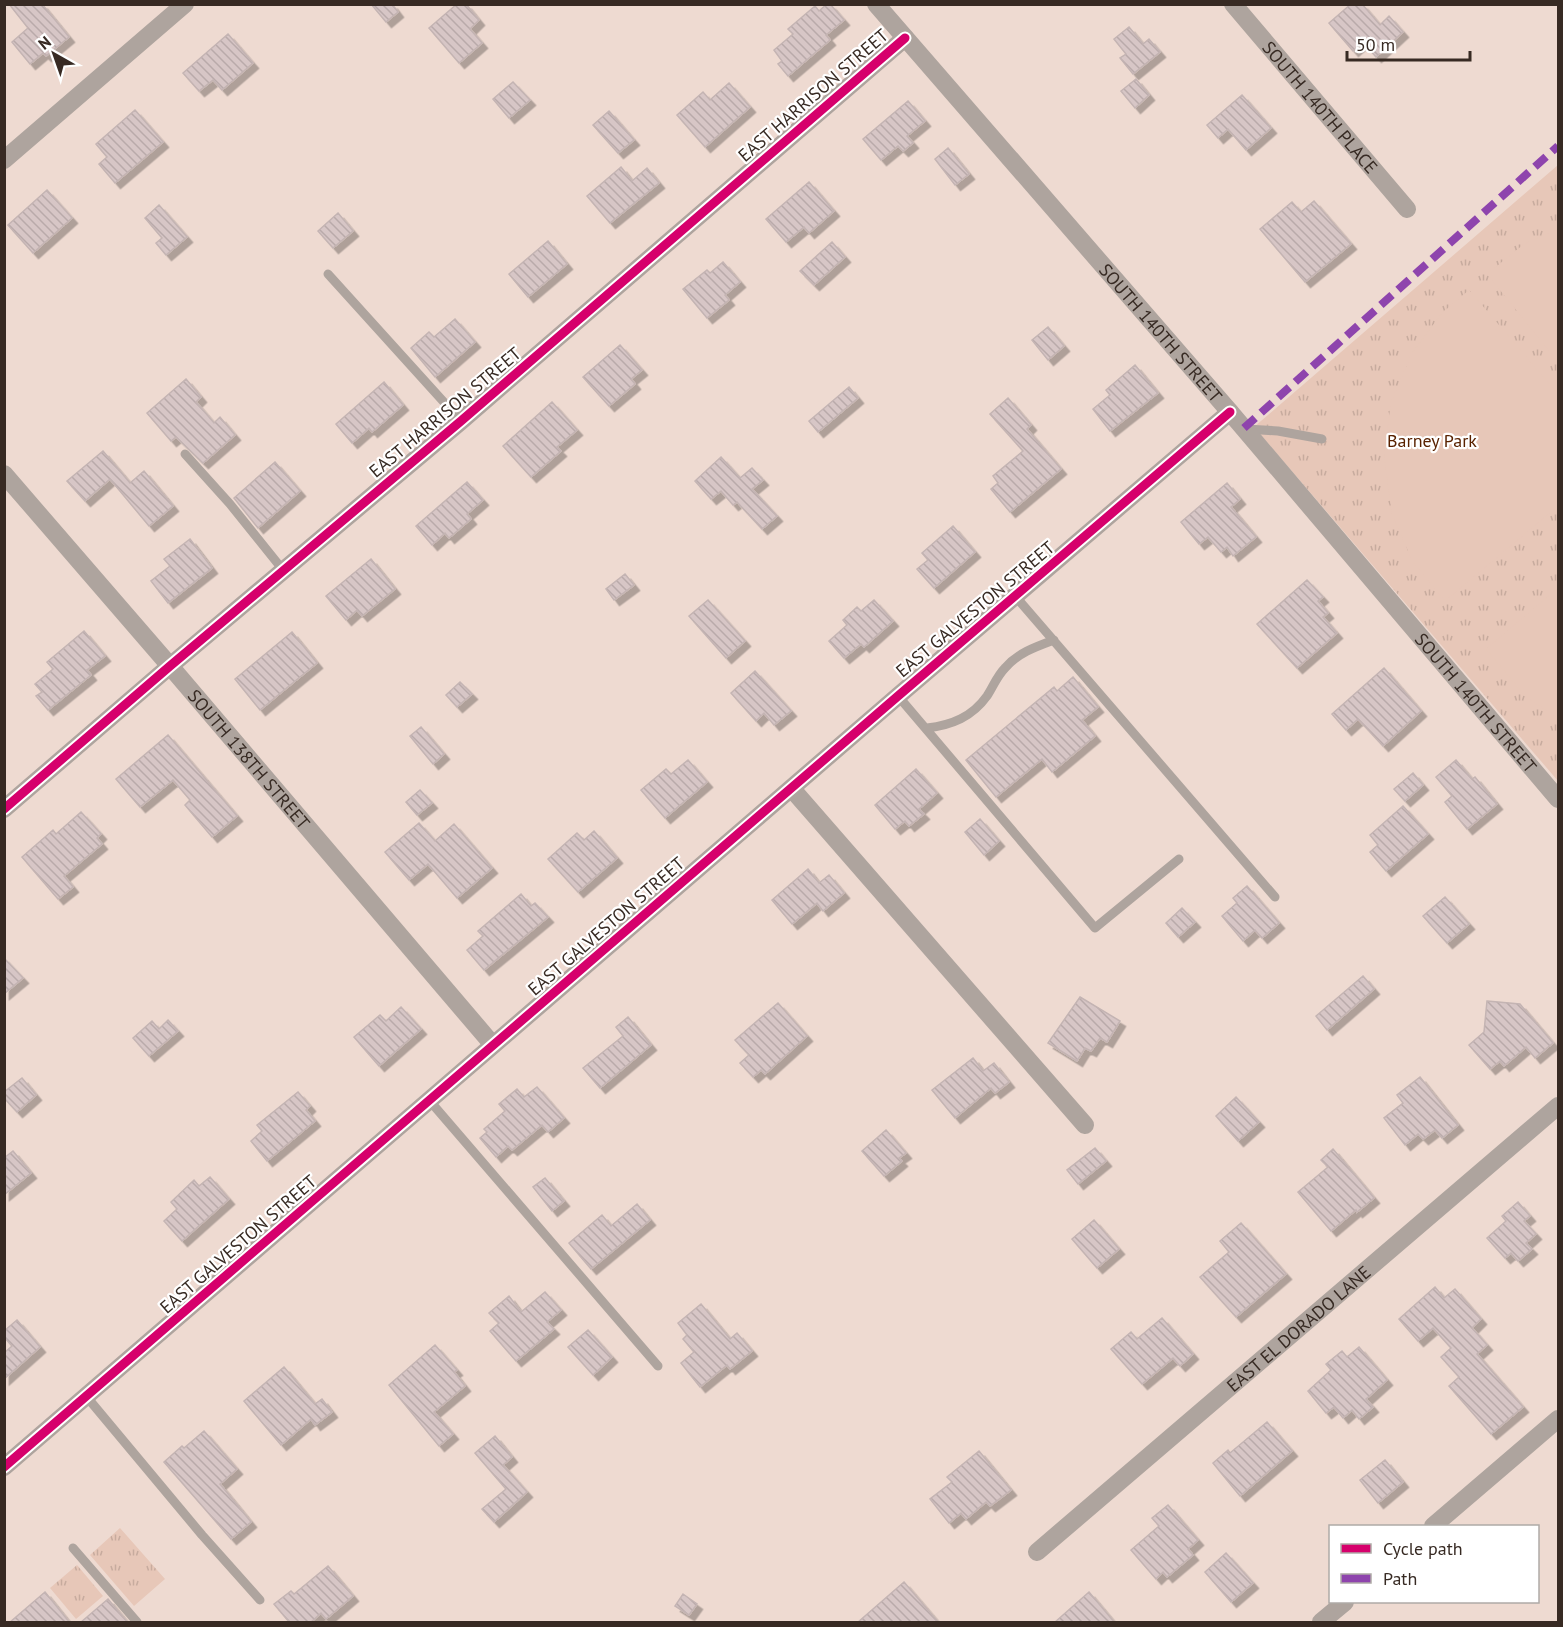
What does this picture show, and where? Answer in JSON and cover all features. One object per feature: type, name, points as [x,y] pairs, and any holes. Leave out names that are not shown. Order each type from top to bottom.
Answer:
[{"type":"street","points":[[4,160],[185,4]]},
{"type":"street","name":"SOUTH 140TH STREET","points":[[876,4],[1244,428],[1558,799]]},
{"type":"street","name":"SOUTH 140TH PLACE","points":[[1233,4],[1407,209]]},
{"type":"street","name":"EAST HARRISON STREET","points":[[4,809],[461,421],[905,38]]},
{"type":"street","name":"EAST GALVESTON STREET","points":[[4,1467],[1230,412]]},
{"type":"street","name":"SOUTH 138TH STREET","points":[[4,474],[493,1045]]},
{"type":"street","points":[[792,789],[1085,1125]]},
{"type":"street","name":"EAST EL DORADO LANE","points":[[1037,1552],[1558,1106]]},
{"type":"street","points":[[1435,1525],[1558,1419]]},
{"type":"street","points":[[1321,1623],[1344,1603]]},
{"type":"lane","points":[[327,274],[461,421]]},
{"type":"lane","points":[[1244,428],[1278,431],[1322,440]]},
{"type":"lane","points":[[184,454],[230,504],[283,570]]},
{"type":"lane","points":[[1016,597],[1275,897]]},
{"type":"lane","points":[[927,728],[948,725],[970,714],[986,696],[1003,669],[1022,652],[1053,640]]},
{"type":"lane","points":[[898,696],[1095,928],[1179,858]]},
{"type":"lane","points":[[429,1100],[658,1366]]},
{"type":"lane","points":[[86,1396],[202,1535],[260,1600]]},
{"type":"lane","points":[[73,1548],[137,1623]]},
{"type":"green space","name":"Barney Park","points":[[1558,165],[1558,781],[1254,427]]},
{"type":"green space","points":[[1558,229],[1558,362],[1487,274],[1524,244]]},
{"type":"green space","points":[[1469,290],[1558,394],[1558,506],[1445,601],[1413,562],[1392,515],[1384,455],[1391,402],[1412,353],[1442,313]]},
{"type":"green space","points":[[1558,588],[1558,718],[1526,697],[1486,649]]},
{"type":"green space","points":[[120,1528],[165,1579],[134,1606],[90,1555]]},
{"type":"green space","points":[[77,1565],[103,1596],[76,1619],[50,1588]]},
{"type":"building","points":[[9,4],[42,4],[69,37],[46,56],[43,53],[30,64],[12,42],[28,28]]},
{"type":"building","points":[[371,4],[392,4],[398,12],[386,22]]},
{"type":"building","points":[[457,4],[466,4],[479,20],[470,29],[482,43],[459,63],[429,28]]},
{"type":"building","points":[[830,4],[844,20],[826,35],[830,40],[788,76],[778,64],[782,61],[774,50],[793,34],[788,29],[815,6],[819,11]]},
{"type":"building","points":[[1351,4],[1362,4],[1380,25],[1389,16],[1403,32],[1376,57],[1363,42],[1353,51],[1329,23]]},
{"type":"building","points":[[1129,27],[1143,44],[1149,39],[1160,52],[1133,74],[1120,58],[1126,54],[1114,39]]},
{"type":"building","points":[[228,34],[253,63],[222,90],[213,80],[199,91],[183,73]]},
{"type":"building","points":[[1136,79],[1149,95],[1135,108],[1121,91]]},
{"type":"building","points":[[513,82],[530,100],[509,118],[493,99]]},
{"type":"building","points":[[729,83],[750,107],[705,147],[677,115],[703,92],[710,100]]},
{"type":"building","points":[[1242,95],[1271,128],[1246,150],[1228,129],[1218,138],[1207,125]]},
{"type":"building","points":[[908,101],[925,121],[907,136],[913,143],[903,151],[898,146],[881,160],[863,139]]},
{"type":"building","points":[[135,110],[163,142],[115,183],[99,164],[107,157],[96,144]]},
{"type":"building","points":[[609,111],[634,140],[618,153],[593,125]]},
{"type":"building","points":[[948,148],[969,174],[955,185],[935,159]]},
{"type":"building","points":[[621,167],[632,181],[647,168],[659,183],[610,223],[587,196]]},
{"type":"building","points":[[809,182],[834,211],[809,233],[804,227],[786,242],[766,219]]},
{"type":"building","points":[[47,190],[72,218],[33,253],[8,225]]},
{"type":"building","points":[[1314,201],[1351,244],[1305,282],[1260,229],[1292,202],[1301,212]]},
{"type":"building","points":[[159,205],[187,237],[166,255],[156,243],[162,238],[145,218]]},
{"type":"building","points":[[338,213],[353,231],[333,248],[318,231]]},
{"type":"building","points":[[548,241],[567,264],[528,297],[509,274]]},
{"type":"building","points":[[832,242],[845,257],[814,285],[800,271]]},
{"type":"building","points":[[723,262],[740,282],[725,295],[729,300],[707,318],[683,289],[707,270],[710,273]]},
{"type":"building","points":[[455,319],[475,342],[435,377],[411,348],[429,332],[434,337]]},
{"type":"building","points":[[1048,327],[1064,346],[1048,360],[1032,340]]},
{"type":"building","points":[[620,345],[642,370],[631,379],[635,384],[609,406],[583,377]]},
{"type":"building","points":[[1135,365],[1158,393],[1110,431],[1093,409],[1110,395],[1106,390]]},
{"type":"building","points":[[186,379],[201,397],[196,402],[214,423],[220,417],[235,435],[203,463],[176,437],[171,441],[147,413]]},
{"type":"building","points":[[384,382],[403,405],[372,432],[369,428],[352,443],[336,424]]},
{"type":"building","points":[[849,387],[858,398],[818,432],[809,421]]},
{"type":"building","points":[[1008,398],[1031,425],[1027,429],[1061,469],[1010,512],[991,489],[998,483],[993,476],[1023,451],[990,414]]},
{"type":"building","points":[[552,402],[577,430],[557,447],[561,451],[531,477],[503,446]]},
{"type":"building","points":[[103,451],[130,483],[144,471],[173,506],[149,526],[110,479],[85,501],[67,481]]},
{"type":"building","points":[[721,457],[740,478],[752,468],[763,480],[752,489],[777,516],[762,529],[737,502],[733,505],[721,491],[711,499],[695,481]]},
{"type":"building","points":[[275,462],[300,491],[258,528],[234,498]]},
{"type":"building","points":[[467,482],[483,500],[467,514],[471,519],[449,538],[445,533],[432,545],[416,526]]},
{"type":"building","points":[[1227,483],[1240,499],[1231,507],[1256,537],[1233,556],[1227,547],[1221,552],[1208,537],[1199,544],[1181,522]]},
{"type":"building","points":[[953,526],[975,552],[934,588],[917,569],[928,560],[922,553]]},
{"type":"building","points":[[190,539],[212,568],[168,603],[151,581],[170,566],[164,559]]},
{"type":"building","points":[[371,559],[395,589],[362,616],[357,610],[346,620],[326,596]]},
{"type":"building","points":[[625,574],[634,585],[614,600],[606,589]]},
{"type":"building","points":[[1307,580],[1323,597],[1318,601],[1328,613],[1323,617],[1337,633],[1297,668],[1257,624]]},
{"type":"building","points":[[708,600],[745,641],[726,658],[689,616]]},
{"type":"building","points":[[874,600],[893,621],[864,647],[861,644],[844,658],[829,641],[847,625],[843,620],[857,607],[861,611]]},
{"type":"building","points":[[84,631],[105,656],[87,670],[91,675],[48,710],[36,696],[42,692],[35,684],[53,669],[47,662]]},
{"type":"building","points":[[292,632],[317,663],[260,710],[235,679]]},
{"type":"building","points":[[1384,668],[1421,711],[1383,746],[1358,719],[1346,730],[1332,714]]},
{"type":"building","points":[[755,671],[791,711],[774,725],[764,713],[756,721],[731,693]]},
{"type":"building","points":[[1073,677],[1098,707],[1082,720],[1095,736],[1052,772],[1042,759],[996,797],[966,760],[1054,687],[1057,691]]},
{"type":"building","points":[[460,682],[472,694],[457,707],[446,695]]},
{"type":"building","points":[[421,727],[444,754],[433,764],[410,736]]},
{"type":"building","points":[[168,735],[237,816],[212,837],[185,805],[190,800],[173,780],[140,807],[116,779]]},
{"type":"building","points":[[688,760],[707,782],[665,818],[641,790],[666,769],[671,774]]},
{"type":"building","points":[[1456,760],[1472,779],[1475,777],[1497,804],[1467,829],[1445,802],[1452,796],[1436,777]]},
{"type":"building","points":[[916,769],[937,793],[919,809],[924,814],[909,826],[905,821],[895,829],[875,805]]},
{"type":"building","points":[[1413,773],[1423,785],[1405,801],[1394,789]]},
{"type":"building","points":[[420,790],[432,803],[417,815],[406,802]]},
{"type":"building","points":[[1403,806],[1428,834],[1386,871],[1370,852],[1378,845],[1370,835]]},
{"type":"building","points":[[81,812],[101,834],[97,838],[102,844],[64,876],[73,887],[58,899],[22,857],[53,830],[56,834]]},
{"type":"building","points":[[980,819],[999,841],[984,855],[965,832]]},
{"type":"building","points":[[419,823],[435,841],[454,824],[492,868],[457,898],[428,864],[409,880],[385,852]]},
{"type":"building","points":[[594,831],[617,858],[578,892],[548,859],[577,833],[584,840]]},
{"type":"building","points":[[808,869],[819,883],[829,875],[844,893],[823,911],[817,903],[792,924],[772,900]]},
{"type":"building","points":[[1247,886],[1279,923],[1262,938],[1255,930],[1243,941],[1222,916],[1237,903],[1233,898]]},
{"type":"building","points":[[521,894],[531,906],[535,903],[548,917],[484,970],[467,950],[483,936],[478,931]]},
{"type":"building","points":[[1445,897],[1469,924],[1447,943],[1423,916]]},
{"type":"building","points":[[1182,908],[1195,922],[1178,937],[1166,923]]},
{"type":"building","points":[[4,958],[23,978],[4,994]]},
{"type":"building","points":[[1363,976],[1374,989],[1327,1030],[1316,1016]]},
{"type":"building","points":[[1080,997],[1120,1021],[1107,1042],[1100,1038],[1091,1051],[1085,1048],[1077,1061],[1048,1043]]},
{"type":"building","points":[[1487,1001],[1520,1004],[1553,1043],[1535,1058],[1526,1047],[1504,1066],[1500,1061],[1490,1069],[1469,1045],[1484,1032]]},
{"type":"building","points":[[778,1003],[807,1036],[765,1074],[761,1070],[753,1077],[740,1063],[749,1055],[735,1040]]},
{"type":"building","points":[[401,1007],[421,1029],[379,1066],[354,1037],[380,1015],[386,1021]]},
{"type":"building","points":[[628,1017],[651,1045],[600,1088],[583,1068],[623,1036],[616,1027]]},
{"type":"building","points":[[168,1020],[178,1031],[149,1056],[133,1038],[152,1021],[159,1029]]},
{"type":"building","points":[[973,1058],[983,1071],[994,1063],[1009,1082],[995,1093],[991,1088],[955,1118],[932,1090]]},
{"type":"building","points":[[1420,1077],[1458,1125],[1442,1138],[1435,1130],[1423,1139],[1418,1134],[1405,1145],[1384,1118],[1403,1103],[1397,1095]]},
{"type":"building","points":[[22,1078],[36,1095],[17,1112],[4,1098],[4,1092]]},
{"type":"building","points":[[537,1087],[564,1118],[548,1132],[542,1125],[512,1150],[508,1146],[496,1157],[480,1138],[487,1132],[484,1129],[505,1111],[499,1104],[517,1089],[524,1097]]},
{"type":"building","points":[[298,1092],[310,1106],[306,1110],[315,1121],[267,1161],[251,1141],[262,1131],[257,1125]]},
{"type":"building","points":[[1236,1097],[1259,1122],[1238,1141],[1216,1116]]},
{"type":"building","points":[[886,1130],[906,1153],[899,1158],[902,1161],[884,1176],[862,1151]]},
{"type":"building","points":[[1095,1148],[1106,1161],[1078,1184],[1067,1170]]},
{"type":"building","points":[[1333,1149],[1374,1198],[1331,1231],[1298,1192],[1328,1167],[1321,1160]]},
{"type":"building","points":[[13,1151],[31,1173],[4,1195],[4,1158]]},
{"type":"building","points":[[210,1177],[229,1199],[182,1241],[164,1221],[177,1209],[171,1202],[194,1180],[199,1186]]},
{"type":"building","points":[[545,1178],[564,1201],[552,1211],[533,1187]]},
{"type":"building","points":[[1518,1202],[1530,1216],[1524,1221],[1536,1234],[1526,1243],[1532,1249],[1518,1261],[1511,1253],[1505,1258],[1487,1238],[1506,1221],[1502,1216]]},
{"type":"building","points":[[637,1204],[650,1220],[591,1269],[569,1243],[602,1215],[611,1226]]},
{"type":"building","points":[[1094,1220],[1119,1249],[1097,1268],[1072,1239]]},
{"type":"building","points":[[1241,1223],[1286,1274],[1236,1317],[1200,1277],[1229,1252],[1220,1241]]},
{"type":"building","points":[[1435,1287],[1444,1298],[1455,1289],[1481,1319],[1472,1328],[1487,1345],[1477,1354],[1523,1407],[1491,1434],[1449,1386],[1459,1377],[1441,1357],[1451,1348],[1433,1328],[1418,1341],[1399,1319]]},
{"type":"building","points":[[545,1292],[561,1310],[547,1322],[554,1329],[516,1361],[490,1331],[499,1323],[489,1313],[509,1296],[521,1312]]},
{"type":"building","points":[[701,1304],[730,1339],[737,1333],[752,1351],[730,1369],[727,1365],[700,1387],[681,1363],[694,1352],[683,1339],[687,1335],[678,1323]]},
{"type":"building","points":[[1162,1318],[1193,1354],[1180,1366],[1173,1358],[1142,1384],[1111,1349],[1131,1332],[1137,1339]]},
{"type":"building","points":[[17,1320],[40,1347],[4,1379],[4,1353],[12,1346],[4,1337],[4,1331]]},
{"type":"building","points":[[588,1330],[612,1357],[593,1375],[568,1347]]},
{"type":"building","points":[[435,1345],[457,1370],[454,1372],[465,1386],[434,1412],[453,1434],[439,1446],[389,1385]]},
{"type":"building","points":[[1359,1347],[1387,1380],[1366,1399],[1373,1407],[1359,1419],[1352,1410],[1343,1418],[1334,1407],[1326,1413],[1308,1391],[1331,1370],[1326,1364],[1342,1351],[1347,1357]]},
{"type":"building","points":[[284,1367],[315,1404],[322,1399],[332,1412],[315,1425],[311,1419],[281,1445],[244,1401]]},
{"type":"building","points":[[1267,1422],[1292,1451],[1240,1496],[1213,1463],[1228,1450],[1230,1453]]},
{"type":"building","points":[[204,1431],[237,1469],[220,1484],[251,1522],[231,1539],[164,1462]]},
{"type":"building","points":[[495,1436],[512,1457],[503,1465],[527,1492],[494,1522],[482,1509],[506,1489],[475,1453]]},
{"type":"building","points":[[979,1451],[1011,1490],[990,1506],[986,1502],[966,1519],[961,1513],[949,1523],[930,1499],[952,1482],[947,1477]]},
{"type":"building","points":[[1385,1460],[1403,1482],[1378,1503],[1360,1480]]},
{"type":"building","points":[[1168,1505],[1198,1540],[1188,1549],[1193,1555],[1167,1577],[1163,1572],[1156,1579],[1131,1550],[1159,1526],[1152,1518]]},
{"type":"building","points":[[1226,1553],[1253,1583],[1231,1602],[1205,1572]]},
{"type":"building","points":[[328,1566],[353,1596],[326,1619],[321,1613],[310,1623],[290,1623],[274,1604],[291,1591],[294,1594]]},
{"type":"building","points":[[904,1582],[939,1623],[857,1623]]},
{"type":"building","points":[[45,1592],[70,1623],[9,1623]]},
{"type":"building","points":[[1089,1592],[1115,1623],[1054,1623]]},
{"type":"building","points":[[683,1594],[697,1604],[689,1615],[675,1606]]},
{"type":"building","points":[[108,1599],[128,1623],[80,1623]]},
{"type":"marked path","points":[[1244,428],[1558,146]]},
{"type":"cycle path","points":[[4,809],[461,421],[905,38]]},
{"type":"cycle path","points":[[4,1467],[1230,412]]}]
